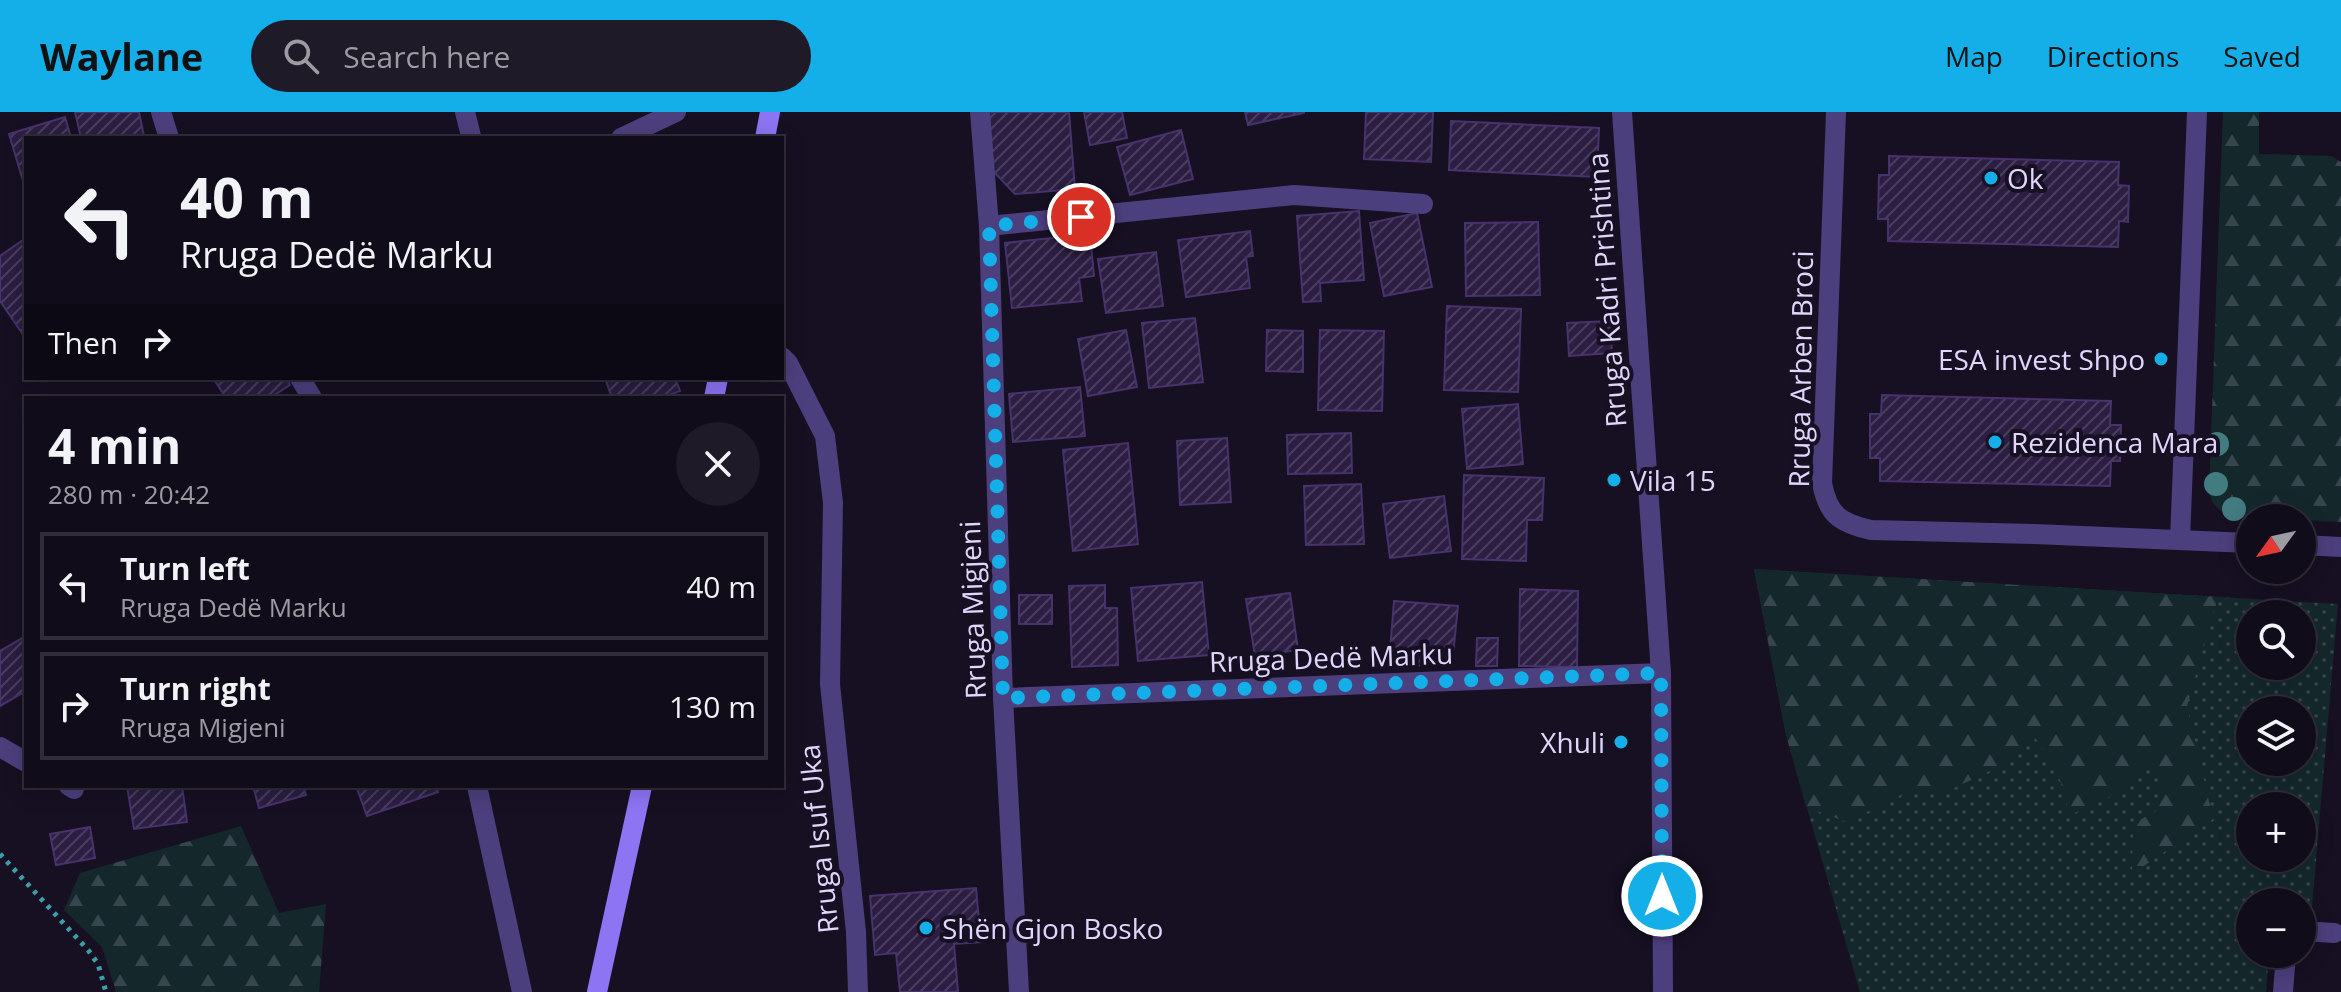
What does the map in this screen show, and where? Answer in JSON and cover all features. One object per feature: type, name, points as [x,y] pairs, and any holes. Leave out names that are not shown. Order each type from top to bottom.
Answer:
[{"type":"main road","points":[[765,136],[770,112]]},
{"type":"main road","points":[[597,992],[642,788]]},
{"type":"street","points":[[161,112],[168,136]]},
{"type":"street","points":[[465,112],[471,136]]},
{"type":"street","points":[[625,136],[676,112]]},
{"type":"street","name":"Rruga Migjeni","points":[[980,112],[989,226],[1003,698],[1019,992]]},
{"type":"street","name":"Rruga Kadri Prishtina","points":[[1622,112],[1661,673],[1663,992]]},
{"type":"street","name":"Rruga Arben Broci","points":[[1836,112],[1822,483],[1825,501],[1835,516],[1851,525],[1871,530],[2236,542]]},
{"type":"street","points":[[2180,540],[2197,112]]},
{"type":"street","points":[[989,226],[1294,195],[1423,204]]},
{"type":"street","name":"Rruga Isuf Uka","points":[[784,359],[825,436],[827,450],[833,503],[830,684],[856,932],[858,992]]},
{"type":"street","points":[[2316,546],[2341,547]]},
{"type":"street","name":"Rruga Dedë Marku","points":[[1003,698],[1661,673]]},
{"type":"street","points":[[0,747],[24,761]]},
{"type":"street","points":[[477,788],[522,992]]},
{"type":"street","points":[[2316,932],[2334,933]]},
{"type":"street","points":[[2283,992],[2285,968]]},
{"type":"path","points":[[0,854],[88,950],[98,964],[106,992]]},
{"type":"green space","points":[[2223,112],[2259,112],[2259,154],[2331,156],[2341,162],[2341,522],[2316,521],[2316,504],[2236,504],[2234,517],[2214,504],[2209,492]]},
{"type":"green space","points":[[1754,569],[2271,600],[2236,600],[2236,680],[2316,680],[2316,603],[2338,604],[2316,860],[2316,792],[2236,792],[2236,872],[2315,872],[2314,888],[2236,888],[2236,968],[2268,968],[2266,992],[1860,992],[1786,735]]},
{"type":"green space","points":[[1754,569],[2218,597],[2187,706],[2213,819],[2132,874],[2133,824],[2157,810],[2162,780],[2144,762],[2128,788],[2070,815],[2057,770],[2034,736],[2000,766],[1948,791],[1901,795],[1847,822],[1806,807],[1786,735]]},
{"type":"green space","points":[[241,826],[279,913],[326,904],[319,992],[116,992],[102,947],[64,910],[80,873]]},
{"type":"building","points":[[75,112],[139,112],[144,136],[81,136]]},
{"type":"building","points":[[988,112],[1069,112],[1075,189],[1015,194],[993,171]]},
{"type":"building","points":[[1084,112],[1122,112],[1127,138],[1090,145]]},
{"type":"building","points":[[1245,112],[1304,112],[1304,113],[1248,125]]},
{"type":"building","points":[[1366,112],[1433,112],[1431,162],[1364,159]]},
{"type":"building","points":[[65,117],[70,136],[24,136],[23,181],[9,134]]},
{"type":"building","points":[[1451,121],[1599,128],[1597,177],[1449,170]]},
{"type":"building","points":[[1181,130],[1193,179],[1130,195],[1117,147]]},
{"type":"building","points":[[1889,156],[2119,162],[2118,185],[2129,186],[2128,222],[2119,221],[2118,247],[1888,241],[1888,219],[1878,219],[1879,175],[1889,175]]},
{"type":"building","points":[[1359,211],[1364,280],[1320,283],[1321,301],[1303,302],[1297,216]]},
{"type":"building","points":[[1417,213],[1432,287],[1384,296],[1370,223]]},
{"type":"building","points":[[1538,222],[1540,295],[1466,296],[1465,223]]},
{"type":"building","points":[[1250,231],[1253,256],[1246,257],[1250,288],[1186,297],[1178,240]]},
{"type":"building","points":[[1090,234],[1094,276],[1079,278],[1082,301],[1012,308],[1005,243]]},
{"type":"building","points":[[24,239],[24,336],[0,301],[0,256]]},
{"type":"building","points":[[1156,252],[1163,306],[1106,313],[1098,259]]},
{"type":"building","points":[[1447,306],[1521,309],[1518,392],[1444,390]]},
{"type":"building","points":[[1195,318],[1203,382],[1149,388],[1142,323]]},
{"type":"building","points":[[1610,321],[1612,353],[1569,356],[1567,323]]},
{"type":"building","points":[[1126,330],[1137,387],[1088,396],[1078,339]]},
{"type":"building","points":[[1267,330],[1303,331],[1303,372],[1266,371]]},
{"type":"building","points":[[1320,330],[1384,331],[1382,411],[1318,410]]},
{"type":"building","points":[[214,380],[287,380],[290,385],[273,396],[225,396]]},
{"type":"building","points":[[606,380],[676,380],[680,391],[667,396],[611,396]]},
{"type":"building","points":[[1080,387],[1085,436],[1013,442],[1009,394]]},
{"type":"building","name":"Rezidenca Mara","points":[[1882,395],[2111,401],[2110,425],[2121,425],[2120,461],[2111,461],[2110,486],[1880,481],[1880,458],[1870,458],[1870,414],[1881,414]]},
{"type":"building","points":[[1518,404],[1523,464],[1467,469],[1462,409]]},
{"type":"building","points":[[1351,433],[1352,473],[1288,474],[1287,435]]},
{"type":"building","points":[[1227,438],[1231,502],[1180,505],[1177,441]]},
{"type":"building","points":[[1128,443],[1138,544],[1073,551],[1063,450]]},
{"type":"building","points":[[1464,475],[1544,478],[1542,520],[1527,520],[1526,561],[1462,559]]},
{"type":"building","points":[[1361,484],[1364,544],[1306,545],[1304,486]]},
{"type":"building","points":[[1444,496],[1451,551],[1390,558],[1383,504]]},
{"type":"building","points":[[1202,582],[1209,655],[1138,661],[1131,588]]},
{"type":"building","points":[[1105,585],[1105,608],[1117,608],[1118,665],[1072,667],[1069,586]]},
{"type":"building","points":[[1520,589],[1578,591],[1577,667],[1519,666]]},
{"type":"building","points":[[1290,593],[1298,650],[1255,656],[1246,599]]},
{"type":"building","points":[[1019,595],[1052,595],[1052,624],[1019,624]]},
{"type":"building","points":[[1394,601],[1458,606],[1453,655],[1425,652],[1424,666],[1389,663]]},
{"type":"building","points":[[24,637],[24,692],[0,706],[0,651]]},
{"type":"building","points":[[1477,638],[1498,638],[1497,666],[1476,666]]},
{"type":"building","points":[[127,788],[182,788],[187,822],[134,829]]},
{"type":"building","points":[[254,788],[304,788],[306,795],[259,808]]},
{"type":"building","points":[[357,788],[437,788],[438,792],[367,816]]},
{"type":"building","points":[[90,827],[95,858],[56,865],[50,834]]},
{"type":"building","name":"Shën Gjon Bosko","points":[[976,888],[981,942],[954,944],[958,992],[900,992],[896,953],[875,955],[870,896]]},
{"type":"place","name":"Ok","points":[[1991,178]]},
{"type":"place","name":"ESA invest Shpo","points":[[2161,359]]},
{"type":"place","name":"Rezidenca Mara","points":[[1995,442]]},
{"type":"place","name":"Vila 15","points":[[1614,480]]},
{"type":"place","name":"Xhuli","points":[[1621,742]]},
{"type":"place","name":"Shën Gjon Bosko","points":[[926,928]]},
{"type":"route","points":[[1081,217],[989,226],[1003,698],[1661,673],[1662,896]]}]
